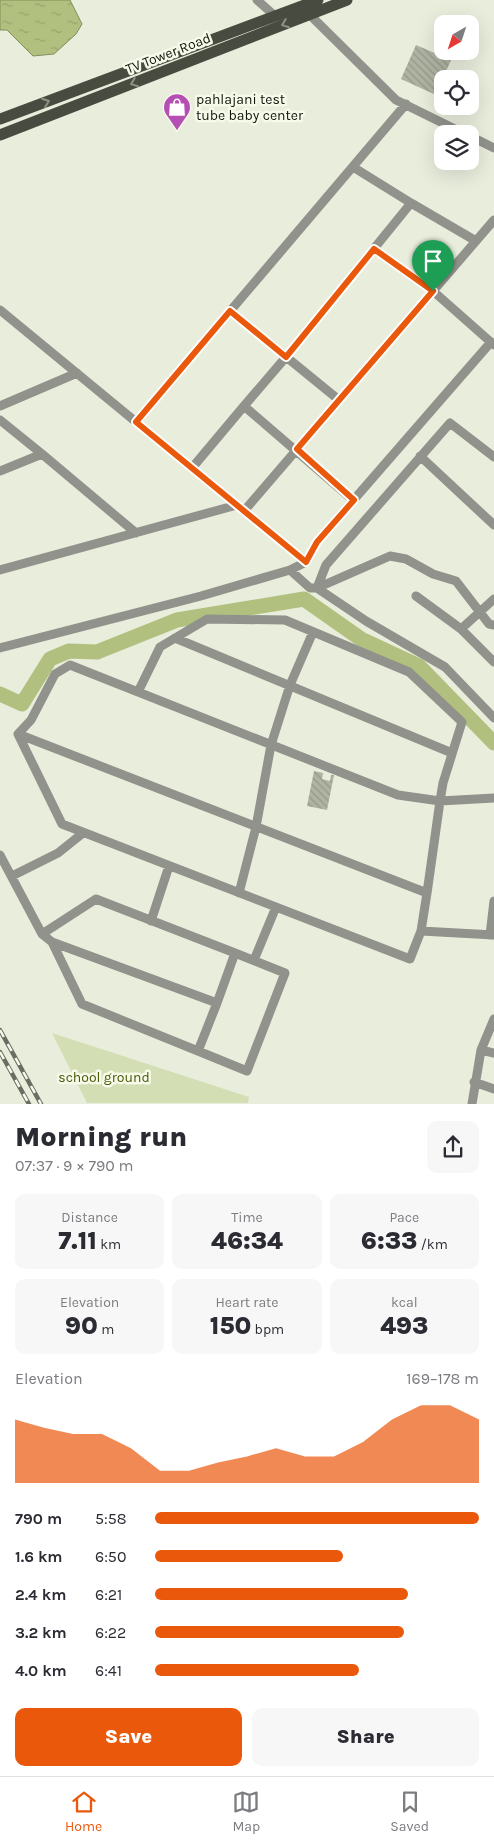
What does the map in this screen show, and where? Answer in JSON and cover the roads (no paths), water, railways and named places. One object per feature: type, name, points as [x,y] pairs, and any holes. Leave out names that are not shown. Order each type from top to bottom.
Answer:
[{"type":"main road","name":"TV Tower Road","points":[[0,119],[318,0]]},
{"type":"main road","name":"TV Tower Road","points":[[0,135],[347,0]]},
{"type":"street","points":[[257,0],[275,16]]},
{"type":"street","points":[[309,14],[396,100],[447,125]]},
{"type":"street","points":[[136,422],[406,104]]},
{"type":"street","points":[[479,140],[494,148]]},
{"type":"street","points":[[353,167],[476,242]]},
{"type":"street","points":[[192,468],[286,357],[411,203]]},
{"type":"street","points":[[0,570],[136,533],[240,508],[297,449],[494,220]]},
{"type":"street","points":[[0,648],[201,596],[290,570],[306,562],[317,542],[492,343],[433,291],[374,249]]},
{"type":"street","points":[[230,311],[339,400]]},
{"type":"street","points":[[1,312],[306,562]]},
{"type":"street","points":[[0,406],[77,374]]},
{"type":"street","points":[[244,406],[297,449],[354,500]]},
{"type":"street","points":[[0,420],[136,533]]},
{"type":"street","points":[[318,588],[326,565],[450,423],[494,457]]},
{"type":"street","points":[[0,471],[42,454]]},
{"type":"street","points":[[420,456],[494,525]]},
{"type":"street","points":[[290,570],[310,588],[318,588],[390,556],[406,559],[433,574],[456,581],[489,624],[494,625]]},
{"type":"street","points":[[318,588],[366,621],[445,668],[494,718]]},
{"type":"street","points":[[416,596],[461,629],[494,662]]},
{"type":"street","points":[[461,629],[494,599]]},
{"type":"street","points":[[18,734],[62,824],[410,959],[422,931],[443,783],[462,722],[409,672],[285,620],[207,619],[160,647],[138,692]]},
{"type":"street","points":[[239,893],[256,827],[272,745],[290,685],[313,632]]},
{"type":"street","points":[[175,638],[452,752]]},
{"type":"street","points":[[18,734],[31,720],[55,674],[70,665],[398,795],[440,801],[494,798]]},
{"type":"street","points":[[18,734],[427,893]]},
{"type":"street","points":[[12,876],[58,852],[83,832]]},
{"type":"street","points":[[0,855],[42,934],[52,942],[217,1003]]},
{"type":"street","points":[[151,921],[169,866]]},
{"type":"street","points":[[42,934],[96,900],[285,973],[247,1071],[82,1004],[52,942]]},
{"type":"street","points":[[422,931],[492,935],[494,901]]},
{"type":"street","points":[[254,960],[276,907]]},
{"type":"street","points":[[198,1051],[235,953]]},
{"type":"street","points":[[472,1104],[474,1082],[481,1050],[494,1019]]},
{"type":"street","points":[[481,1050],[494,1053]]},
{"type":"street","points":[[474,1082],[494,1089]]},
{"type":"water","points":[[0,0],[70,0],[82,24],[76,34],[54,54],[33,56],[7,30],[0,30]]},
{"type":"waterway","points":[[0,694],[22,704],[50,659],[69,651],[97,652],[177,620],[304,599],[361,639],[419,666],[494,743]]},
{"type":"railway","points":[[0,1030],[41,1104]]},
{"type":"railway","points":[[0,1052],[29,1104]]},
{"type":"place","name":"pahlajani test tube baby center","points":[[177,131]]},
{"type":"park label","name":"school ground","points":[[104,1077]]}]
